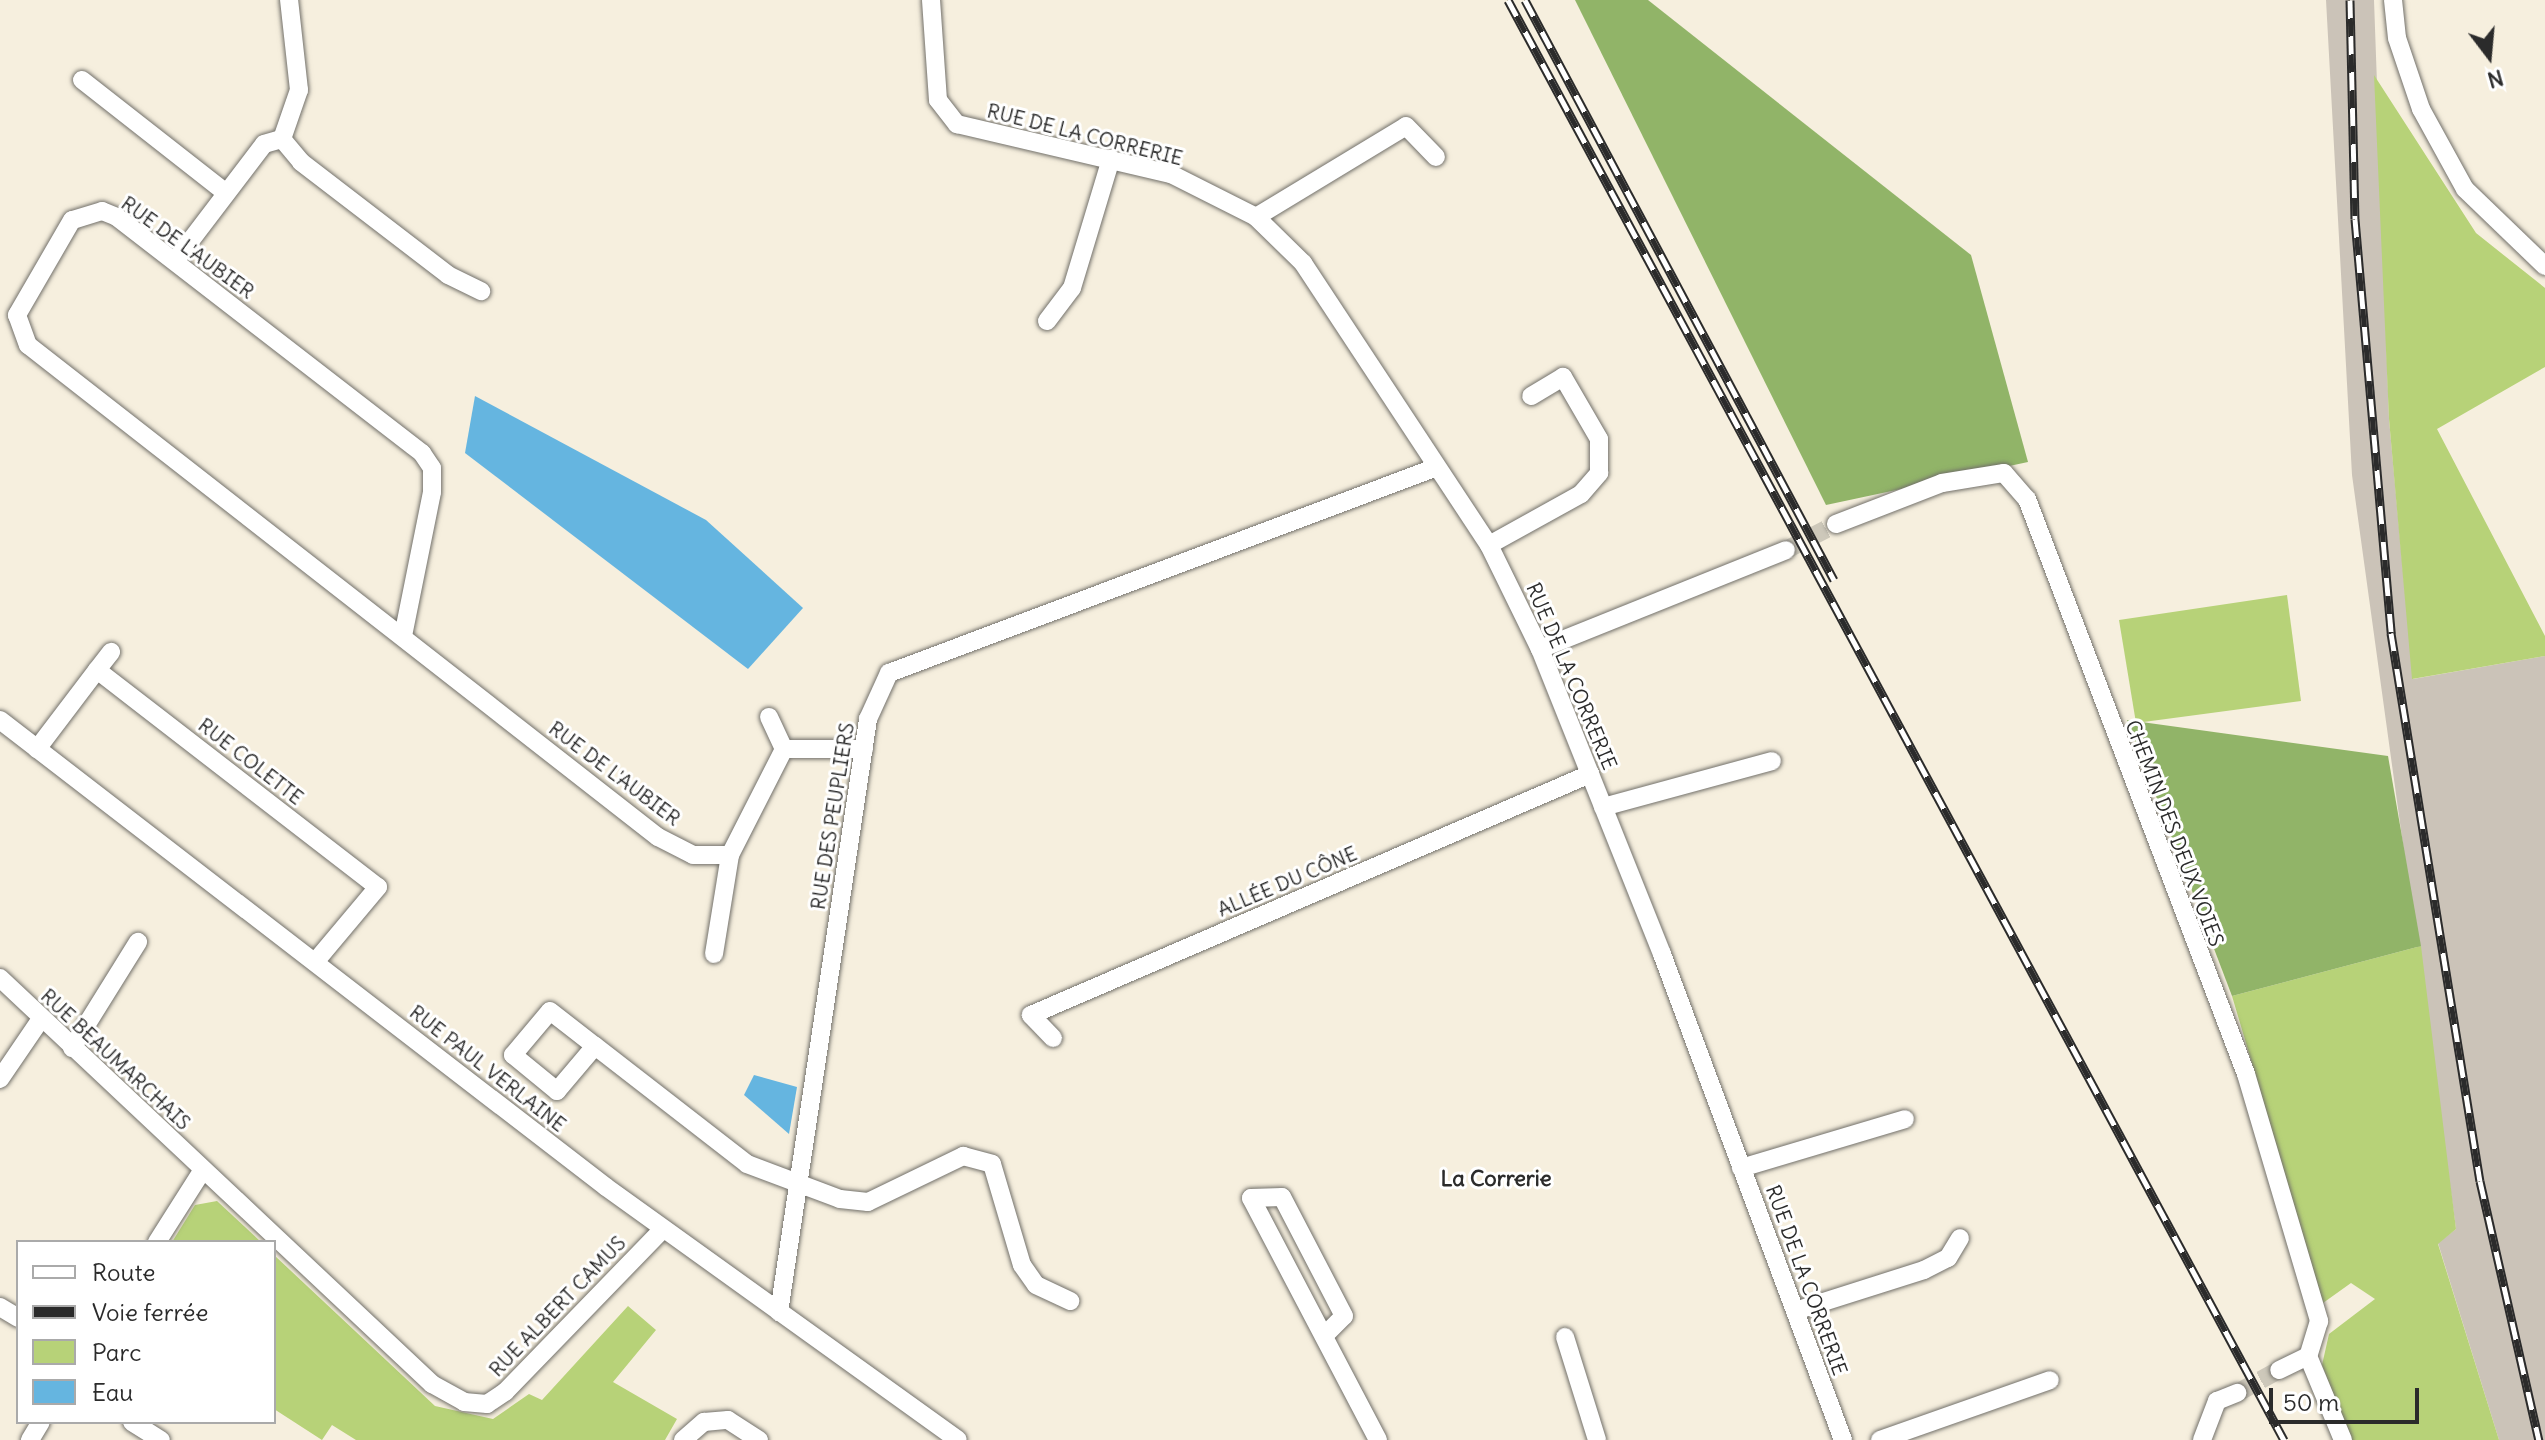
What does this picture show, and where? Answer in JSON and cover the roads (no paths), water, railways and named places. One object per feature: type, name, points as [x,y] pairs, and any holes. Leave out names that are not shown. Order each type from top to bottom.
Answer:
[{"type":"street","points":[[282,139],[299,90],[289,0]]},
{"type":"street","name":"RUE DE LA CORRERIE","points":[[931,0],[938,100],[957,124],[1171,174],[1256,217],[1303,263],[1489,545],[1540,649],[1590,774],[1843,1440]]},
{"type":"street","points":[[2393,0],[2397,38],[2421,109],[2465,189],[2545,266]]},
{"type":"street","points":[[82,80],[226,193]]},
{"type":"street","points":[[1256,217],[1406,126],[1436,157]]},
{"type":"street","points":[[175,261],[264,144],[282,139]]},
{"type":"street","points":[[282,139],[301,162],[436,266],[481,291]]},
{"type":"street","points":[[1047,321],[1072,288],[1111,159]]},
{"type":"street","name":"RUE DE L'AUBIER","points":[[403,636],[432,468],[117,217],[85,213],[72,220],[24,300],[19,332],[403,636],[658,837],[693,855],[730,855]]},
{"type":"street","points":[[1489,545],[1581,494],[1599,473],[1599,439],[1563,377],[1531,396]]},
{"type":"street","name":"RUE DES PEUPLIERS","points":[[779,1312],[864,749],[889,673],[1437,467]]},
{"type":"street","name":"CHEMIN DES DEUX VOIES","points":[[1836,524],[1942,483],[2004,473],[2027,499],[2246,1074],[2319,1321],[2308,1356]]},
{"type":"street","points":[[1540,649],[1786,550]]},
{"type":"street","points":[[37,749],[111,652]]},
{"type":"street","name":"RUE COLETTE","points":[[97,670],[378,887],[315,962]]},
{"type":"street","points":[[769,717],[784,749]]},
{"type":"street","name":"RUE PAUL VERLAINE","points":[[0,720],[663,1229],[958,1440]]},
{"type":"street","points":[[784,749],[864,749]]},
{"type":"street","points":[[714,954],[730,855],[784,749]]},
{"type":"street","points":[[1603,807],[1772,761]]},
{"type":"street","name":"ALLÉE DU CÔNE","points":[[1053,1038],[1031,1015],[1590,774]]},
{"type":"street","points":[[72,1048],[138,942]]},
{"type":"street","name":"RUE BEAUMARCHAIS","points":[[0,978],[432,1384]]},
{"type":"street","points":[[595,1046],[557,1091],[513,1055],[550,1011],[747,1164],[798,1188],[868,1202],[951,1160],[992,1164],[1022,1265],[1036,1285],[1070,1301]]},
{"type":"street","points":[[0,1079],[41,1019]]},
{"type":"street","points":[[1741,1168],[1905,1119]]},
{"type":"street","points":[[158,1240],[202,1171]]},
{"type":"street","points":[[1324,1336],[1344,1316],[1282,1197],[1251,1198],[1378,1440]]},
{"type":"street","name":"RUE ALBERT CAMUS","points":[[432,1384],[464,1402],[487,1404],[505,1392],[663,1229]]},
{"type":"street","points":[[1795,1311],[1924,1270],[1948,1258],[1960,1238]]},
{"type":"street","points":[[1565,1337],[1597,1440]]},
{"type":"street","points":[[2279,1370],[2308,1356],[2343,1440]]},
{"type":"street","points":[[1880,1440],[2050,1380]]},
{"type":"street","points":[[2202,1440],[2217,1401],[2237,1393]]},
{"type":"street","points":[[683,1440],[704,1422],[728,1420],[759,1440]]},
{"type":"street","points":[[135,1424],[161,1440]]},
{"type":"water","points":[[475,396],[706,520],[803,608],[748,669],[465,453]]},
{"type":"water","points":[[754,1075],[797,1087],[789,1134],[744,1095]]},
{"type":"tunnel","points":[[1786,550],[1836,524]]},
{"type":"tunnel","points":[[2237,1393],[2279,1370]]},
{"type":"railway","points":[[1508,0],[2284,1440]]},
{"type":"railway","points":[[1525,0],[1834,580]]},
{"type":"railway","points":[[2350,0],[2355,219],[2391,633],[2480,1181],[2539,1440]]},
{"type":"district","name":"La Correrie","points":[[1496,1179]]}]
